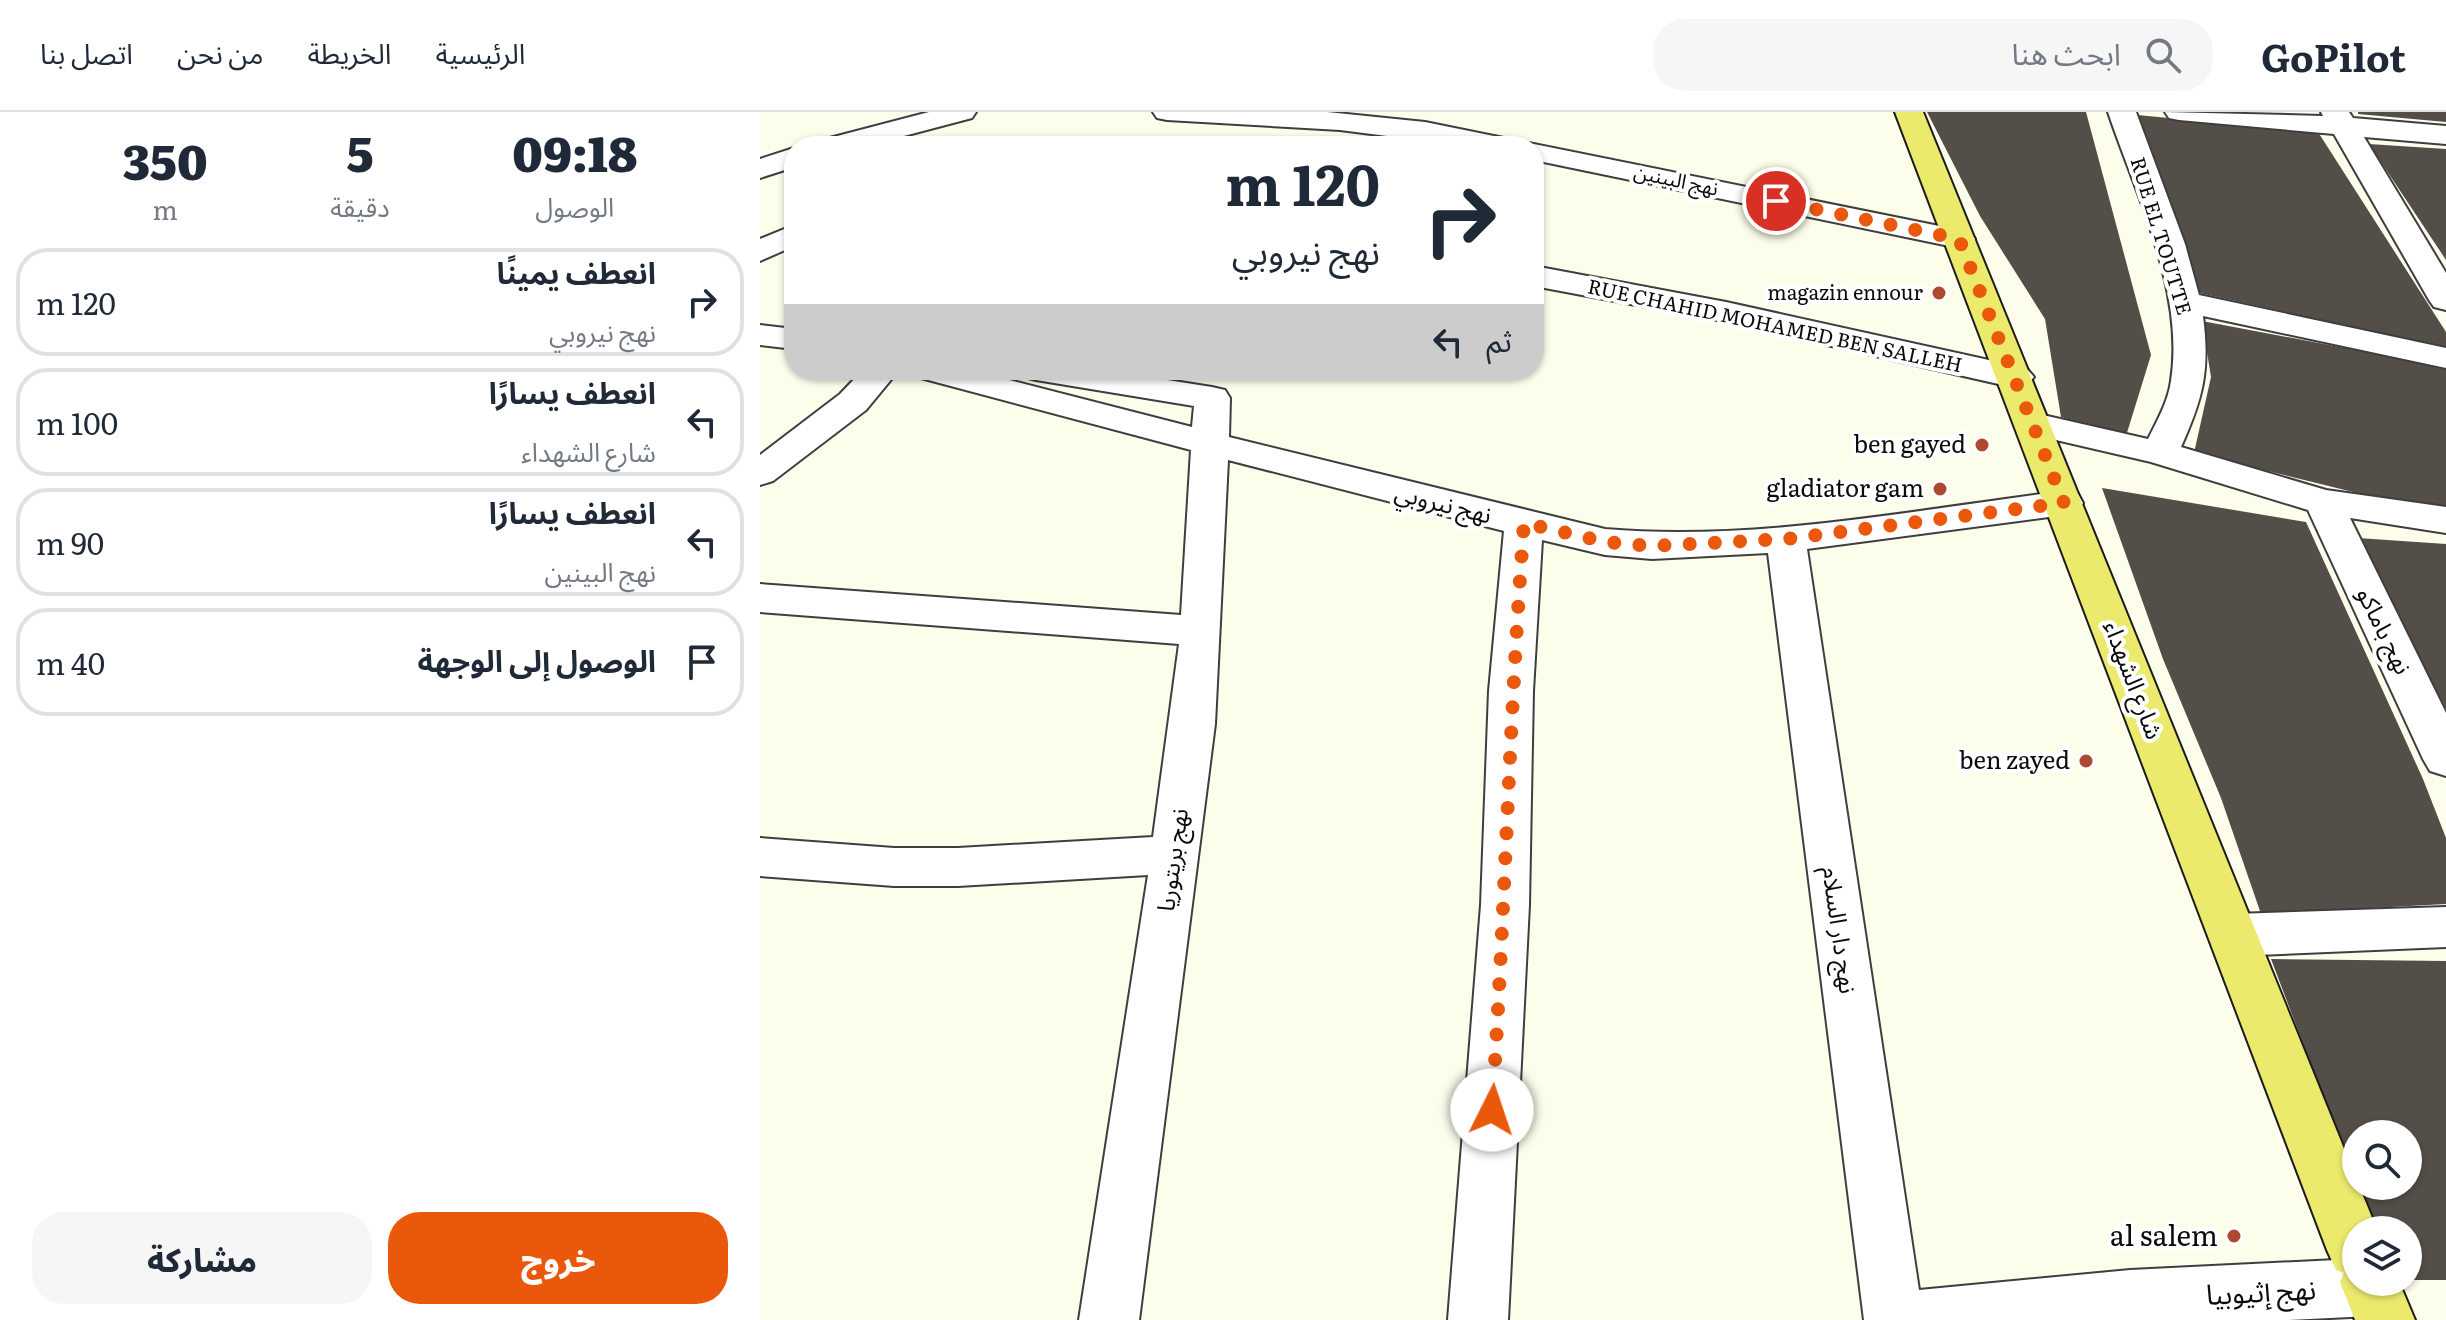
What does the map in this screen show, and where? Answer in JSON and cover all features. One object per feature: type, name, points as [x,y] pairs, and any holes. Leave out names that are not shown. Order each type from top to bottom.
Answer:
[{"type":"main road","name":"شارع الشهداء","points":[[1909,112],[2016,377],[2343,1216]]},
{"type":"street","points":[[911,136],[962,112]]},
{"type":"street","points":[[1167,112],[1295,117],[1391,136]]},
{"type":"street","name":"RUE EL TOUTTE","points":[[2122,112],[2185,302],[2191,359],[2189,383],[2160,453]]},
{"type":"street","points":[[2179,112],[2340,120],[2446,135]]},
{"type":"street","points":[[2340,120],[2446,300]]},
{"type":"street","name":"نهج البينين","points":[[1544,153],[1959,239]]},
{"type":"street","points":[[760,169],[784,161]]},
{"type":"street","name":"RUE CHAHID MOHAMED BEN SALLEH","points":[[1544,278],[1726,312],[2016,377]]},
{"type":"street","points":[[2185,302],[2446,358]]},
{"type":"street","points":[[760,335],[784,338]]},
{"type":"street","points":[[760,473],[853,402],[873,380]]},
{"type":"street","name":"نهج نيروبي","points":[[1017,380],[1218,403],[1524,523],[1605,542],[1652,546],[1786,539],[2064,503]]},
{"type":"street","points":[[1093,380],[1218,403]]},
{"type":"street","name":"نهج بريتوريا","points":[[1109,1320],[1193,724],[1218,403]]},
{"type":"street","points":[[2034,424],[2160,453],[2323,502],[2446,520]]},
{"type":"street","name":"نهج باماكو","points":[[2323,502],[2446,759]]},
{"type":"street","points":[[1478,1320],[1505,905],[1511,691],[1524,523]]},
{"type":"street","name":"نهج دار السلام","points":[[1786,539],[1894,1320]]},
{"type":"street","points":[[760,598],[1201,631]]},
{"type":"street","points":[[760,857],[894,867],[958,867],[1174,855]]},
{"type":"street","points":[[2233,935],[2446,927]]},
{"type":"street","name":"نهج إثيوبيا","points":[[1913,1320],[2130,1299],[2342,1287]]},
{"type":"building","points":[[1927,112],[2086,112],[2151,355],[2126,436],[2061,417],[2045,319],[1980,216]]},
{"type":"building","points":[[2446,112],[2446,122],[2358,114]]},
{"type":"building","points":[[2137,115],[2318,132],[2446,332],[2446,347],[2190,291],[2160,181]]},
{"type":"building","points":[[2369,144],[2446,149],[2446,260]]},
{"type":"building","points":[[2202,321],[2446,367],[2446,509],[2422,509],[2194,453],[2211,377]]},
{"type":"building","points":[[2102,488],[2306,522],[2423,779],[2446,838],[2446,904],[2261,914],[2221,798],[2163,659]]},
{"type":"building","points":[[2358,538],[2446,544],[2446,709]]},
{"type":"building","points":[[2271,959],[2446,961],[2446,1280],[2422,1280],[2422,1216],[2368,1216],[2361,1200],[2422,1200],[2422,1120],[2342,1120],[2342,1147]]},
{"type":"place","name":"magazin ennour","points":[[1939,293]]},
{"type":"place","name":"ben gayed","points":[[1982,445]]},
{"type":"place","name":"gladiator gam","points":[[1940,489]]},
{"type":"place","name":"ben zayed","points":[[2086,761]]},
{"type":"place","name":"al salem","points":[[2234,1236]]},
{"type":"route","points":[[1492,1110],[1505,905],[1511,691],[1524,523],[1605,542],[1652,546],[1786,539],[2064,503],[1959,239],[1776,201]]}]
